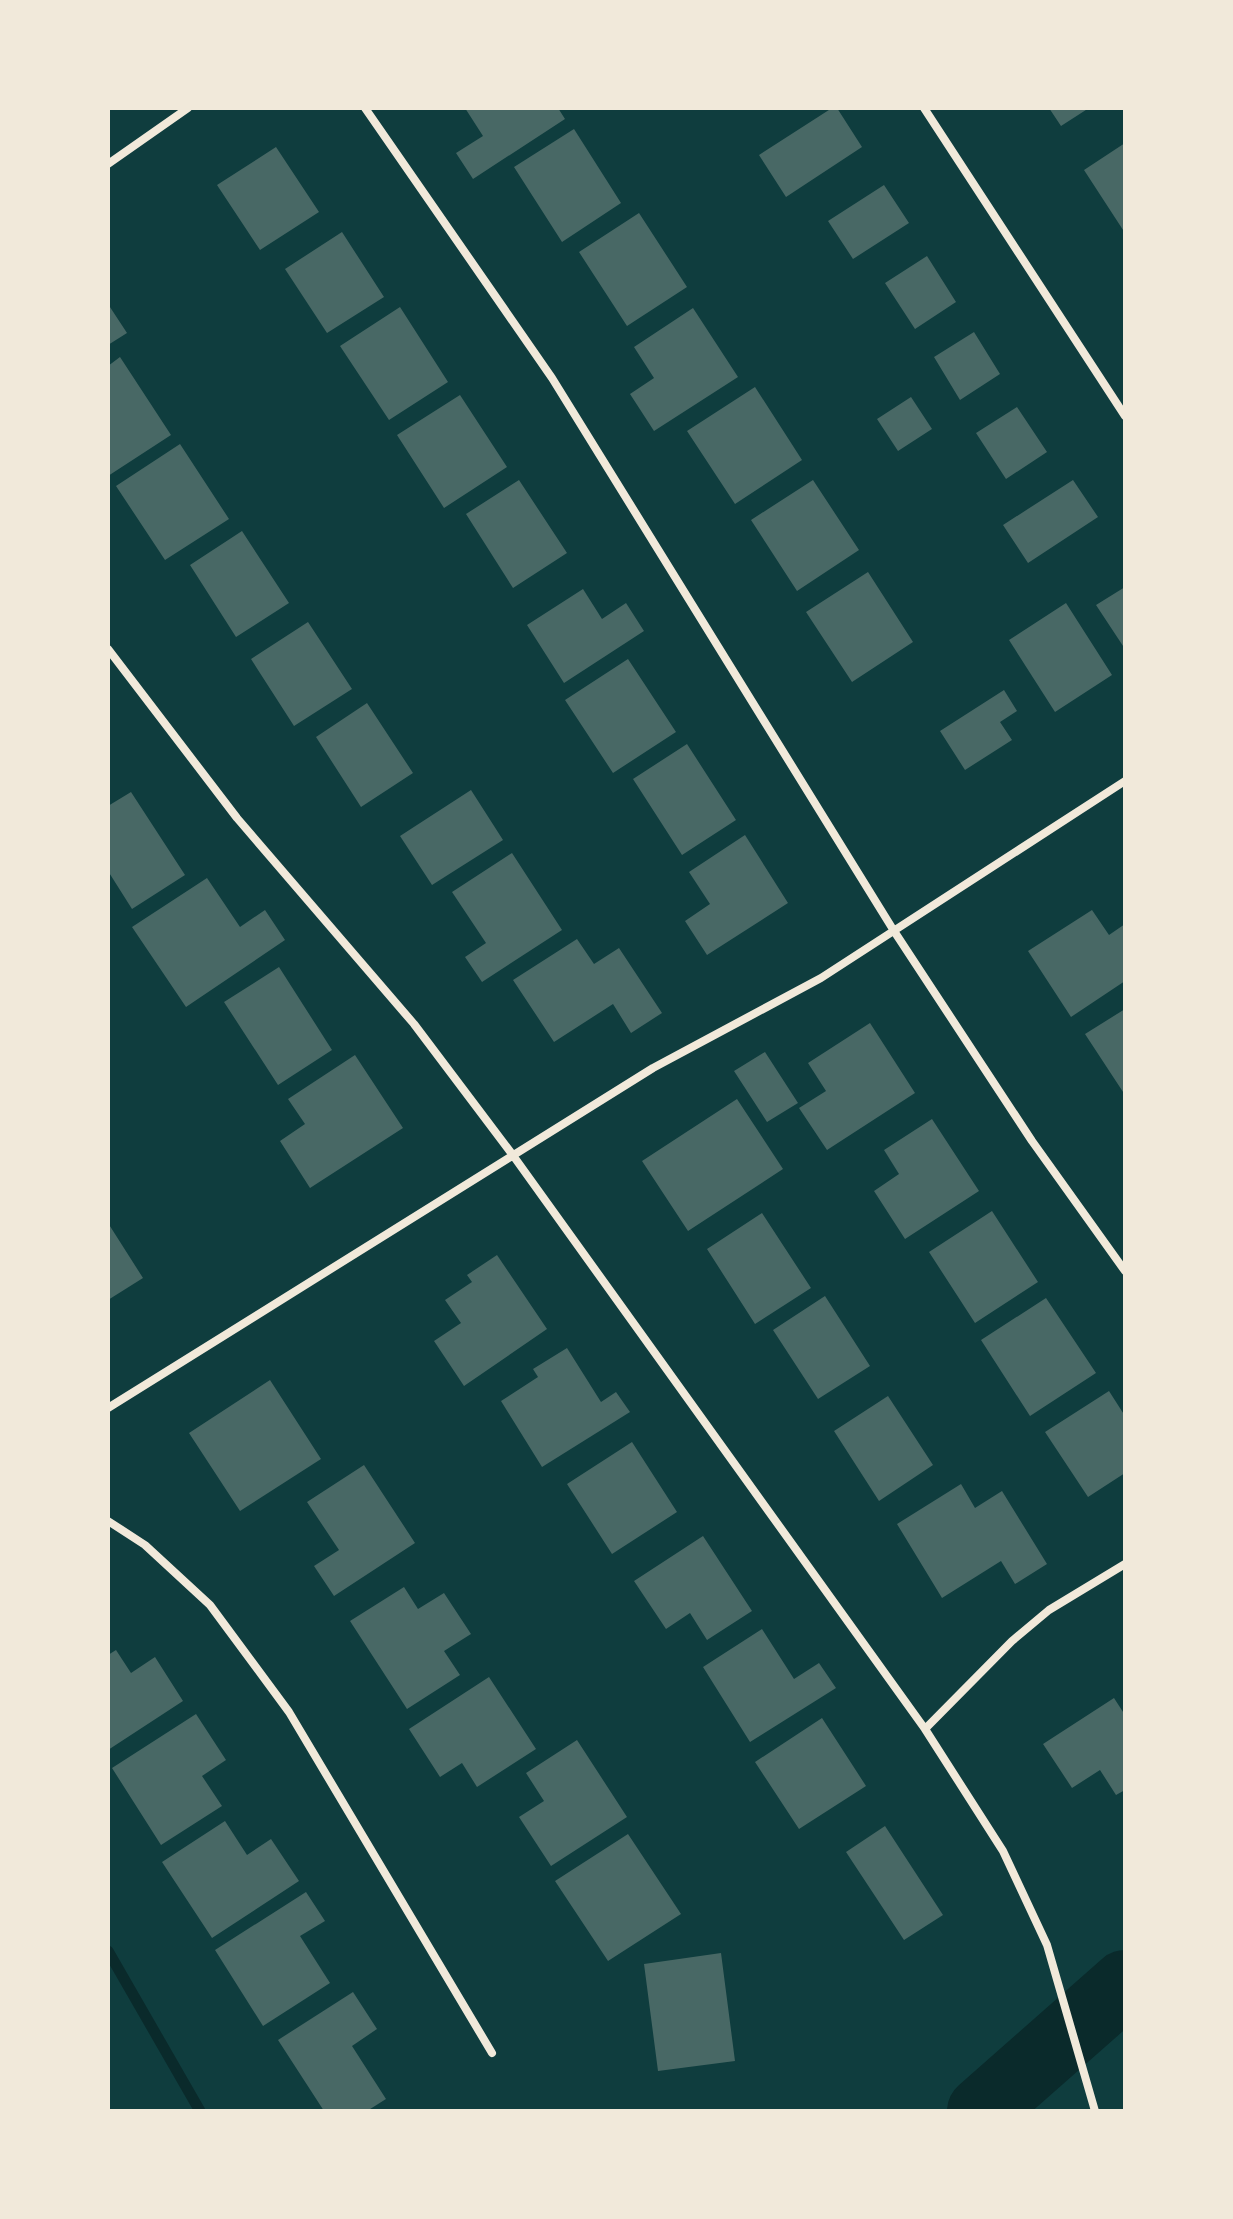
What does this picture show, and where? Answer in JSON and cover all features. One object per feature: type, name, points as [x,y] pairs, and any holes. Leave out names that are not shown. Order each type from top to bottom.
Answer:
[{"type":"street","points":[[108,164],[188,108]]},
{"type":"street","points":[[365,108],[552,378],[894,931],[1032,1141],[1125,1271]]},
{"type":"street","points":[[924,108],[1125,416]]},
{"type":"street","points":[[108,649],[237,818],[414,1024],[512,1154],[925,1729],[1003,1851],[1047,1945],[1095,2111]]},
{"type":"street","points":[[108,1408],[653,1068],[821,978],[1125,781]]},
{"type":"street","points":[[108,1521],[145,1545],[210,1605],[289,1712],[492,2053]]},
{"type":"street","points":[[925,1729],[1021,1633],[1049,1610],[1125,1564]]},
{"type":"building","points":[[465,108],[558,108],[565,119],[473,179],[456,153],[483,136]]},
{"type":"building","points":[[832,108],[837,108],[862,147],[786,197],[759,155]]},
{"type":"building","points":[[1049,108],[1089,108],[1061,126]]},
{"type":"building","points":[[574,129],[621,203],[562,242],[514,167]]},
{"type":"building","points":[[1125,143],[1125,233],[1084,170]]},
{"type":"building","points":[[276,147],[319,212],[260,250],[217,185]]},
{"type":"building","points":[[884,185],[909,223],[853,259],[828,221]]},
{"type":"building","points":[[639,213],[687,287],[627,326],[579,252]]},
{"type":"building","points":[[342,232],[384,297],[327,333],[285,269]]},
{"type":"building","points":[[927,256],[956,302],[915,329],[885,283]]},
{"type":"building","points":[[108,304],[127,333],[108,345]]},
{"type":"building","points":[[400,307],[448,382],[389,420],[340,346]]},
{"type":"building","points":[[693,308],[738,377],[654,431],[630,394],[654,378],[634,347]]},
{"type":"building","points":[[974,332],[1000,374],[960,400],[934,357]]},
{"type":"building","points":[[120,357],[171,435],[108,476],[108,366]]},
{"type":"building","points":[[755,387],[802,460],[735,504],[687,431]]},
{"type":"building","points":[[460,395],[507,467],[444,508],[397,435]]},
{"type":"building","points":[[911,397],[932,429],[898,451],[877,419]]},
{"type":"building","points":[[1017,407],[1047,452],[1006,479],[976,433]]},
{"type":"building","points":[[180,444],[229,519],[165,560],[116,486]]},
{"type":"building","points":[[519,480],[567,553],[513,588],[466,514]]},
{"type":"building","points":[[813,480],[859,550],[797,591],[751,520]]},
{"type":"building","points":[[1073,480],[1098,517],[1028,563],[1003,525]]},
{"type":"building","points":[[242,531],[289,603],[236,637],[190,565]]},
{"type":"building","points":[[868,572],[913,642],[852,682],[806,612]]},
{"type":"building","points":[[1125,587],[1125,649],[1096,605]]},
{"type":"building","points":[[583,589],[602,619],[626,603],[644,631],[564,683],[527,625]]},
{"type":"building","points":[[1066,603],[1112,675],[1055,712],[1009,640]]},
{"type":"building","points":[[308,622],[352,689],[294,726],[251,659]]},
{"type":"building","points":[[628,659],[676,732],[613,773],[565,700]]},
{"type":"building","points":[[1004,690],[1017,711],[1000,722],[1012,740],[965,770],[940,731]]},
{"type":"building","points":[[367,703],[413,773],[361,807],[316,737]]},
{"type":"building","points":[[687,744],[736,820],[682,855],[633,779]]},
{"type":"building","points":[[471,790],[503,840],[432,885],[400,836]]},
{"type":"building","points":[[131,792],[185,875],[132,909],[108,871],[108,806]]},
{"type":"building","points":[[745,835],[788,903],[707,955],[685,921],[710,904],[689,872]]},
{"type":"building","points":[[512,853],[562,930],[482,982],[465,957],[486,943],[452,892]]},
{"type":"building","points":[[207,878],[240,927],[265,910],[285,940],[186,1007],[132,927]]},
{"type":"building","points":[[1092,910],[1109,935],[1125,924],[1125,981],[1071,1017],[1028,951]]},
{"type":"building","points":[[577,939],[594,964],[619,948],[662,1013],[631,1033],[613,1004],[554,1042],[513,980]]},
{"type":"building","points":[[279,967],[332,1050],[278,1085],[224,1002]]},
{"type":"building","points":[[1125,1009],[1125,1095],[1085,1034]]},
{"type":"building","points":[[870,1023],[915,1093],[827,1150],[799,1108],[826,1091],[808,1063]]},
{"type":"building","points":[[765,1052],[798,1103],[767,1122],[734,1071]]},
{"type":"building","points":[[355,1055],[403,1128],[310,1188],[280,1141],[305,1124],[288,1099]]},
{"type":"building","points":[[737,1099],[783,1169],[688,1231],[642,1161]]},
{"type":"building","points":[[932,1119],[979,1191],[905,1239],[874,1191],[899,1174],[884,1150]]},
{"type":"building","points":[[992,1211],[1038,1282],[975,1323],[929,1252]]},
{"type":"building","points":[[762,1213],[811,1288],[755,1324],[707,1249]]},
{"type":"building","points":[[108,1223],[143,1278],[108,1300]]},
{"type":"building","points":[[497,1255],[547,1329],[464,1386],[434,1341],[461,1323],[445,1300],[472,1282],[467,1275]]},
{"type":"building","points":[[825,1296],[870,1366],[818,1399],[773,1330]]},
{"type":"building","points":[[1046,1298],[1096,1373],[1030,1416],[981,1340]]},
{"type":"building","points":[[567,1348],[601,1402],[616,1392],[630,1412],[542,1467],[501,1401],[538,1377],[533,1369]]},
{"type":"building","points":[[270,1380],[321,1459],[240,1511],[189,1433]]},
{"type":"building","points":[[1109,1391],[1125,1416],[1125,1473],[1088,1497],[1045,1432]]},
{"type":"building","points":[[888,1396],[933,1465],[879,1501],[834,1431]]},
{"type":"building","points":[[632,1442],[677,1512],[612,1554],[567,1484]]},
{"type":"building","points":[[364,1465],[415,1543],[334,1596],[314,1566],[339,1550],[307,1502]]},
{"type":"building","points":[[961,1484],[975,1508],[1002,1491],[1047,1564],[1015,1584],[1001,1561],[942,1598],[897,1524]]},
{"type":"building","points":[[703,1536],[752,1611],[707,1640],[690,1613],[666,1629],[634,1581]]},
{"type":"building","points":[[404,1587],[418,1609],[444,1593],[471,1634],[444,1651],[460,1675],[407,1709],[350,1621]]},
{"type":"building","points":[[762,1629],[794,1679],[819,1663],[836,1688],[750,1742],[703,1667]]},
{"type":"building","points":[[116,1650],[131,1673],[155,1657],[183,1701],[108,1750],[108,1655]]},
{"type":"building","points":[[489,1677],[536,1749],[477,1787],[462,1763],[440,1777],[409,1729]]},
{"type":"building","points":[[1114,1698],[1125,1715],[1125,1790],[1116,1795],[1100,1770],[1072,1788],[1043,1744]]},
{"type":"building","points":[[196,1714],[226,1760],[202,1776],[222,1806],[161,1845],[112,1768]]},
{"type":"building","points":[[822,1718],[866,1786],[799,1829],[755,1762]]},
{"type":"building","points":[[577,1740],[627,1817],[551,1866],[519,1817],[544,1801],[526,1773]]},
{"type":"building","points":[[225,1821],[247,1855],[271,1839],[299,1881],[212,1938],[162,1862]]},
{"type":"building","points":[[885,1826],[943,1915],[904,1940],[846,1852]]},
{"type":"building","points":[[628,1834],[681,1914],[608,1961],[555,1881]]},
{"type":"building","points":[[306,1892],[325,1921],[300,1936],[330,1983],[263,2026],[215,1950]]},
{"type":"building","points":[[721,1953],[735,2061],[658,2071],[644,1964]]},
{"type":"building","points":[[353,1992],[377,2029],[352,2046],[386,2099],[367,2111],[324,2111],[278,2040]]},
{"type":"waterway","points":[[108,1951],[200,2111]]},
{"type":"waterway","points":[[981,2111],[1125,1984]]}]
